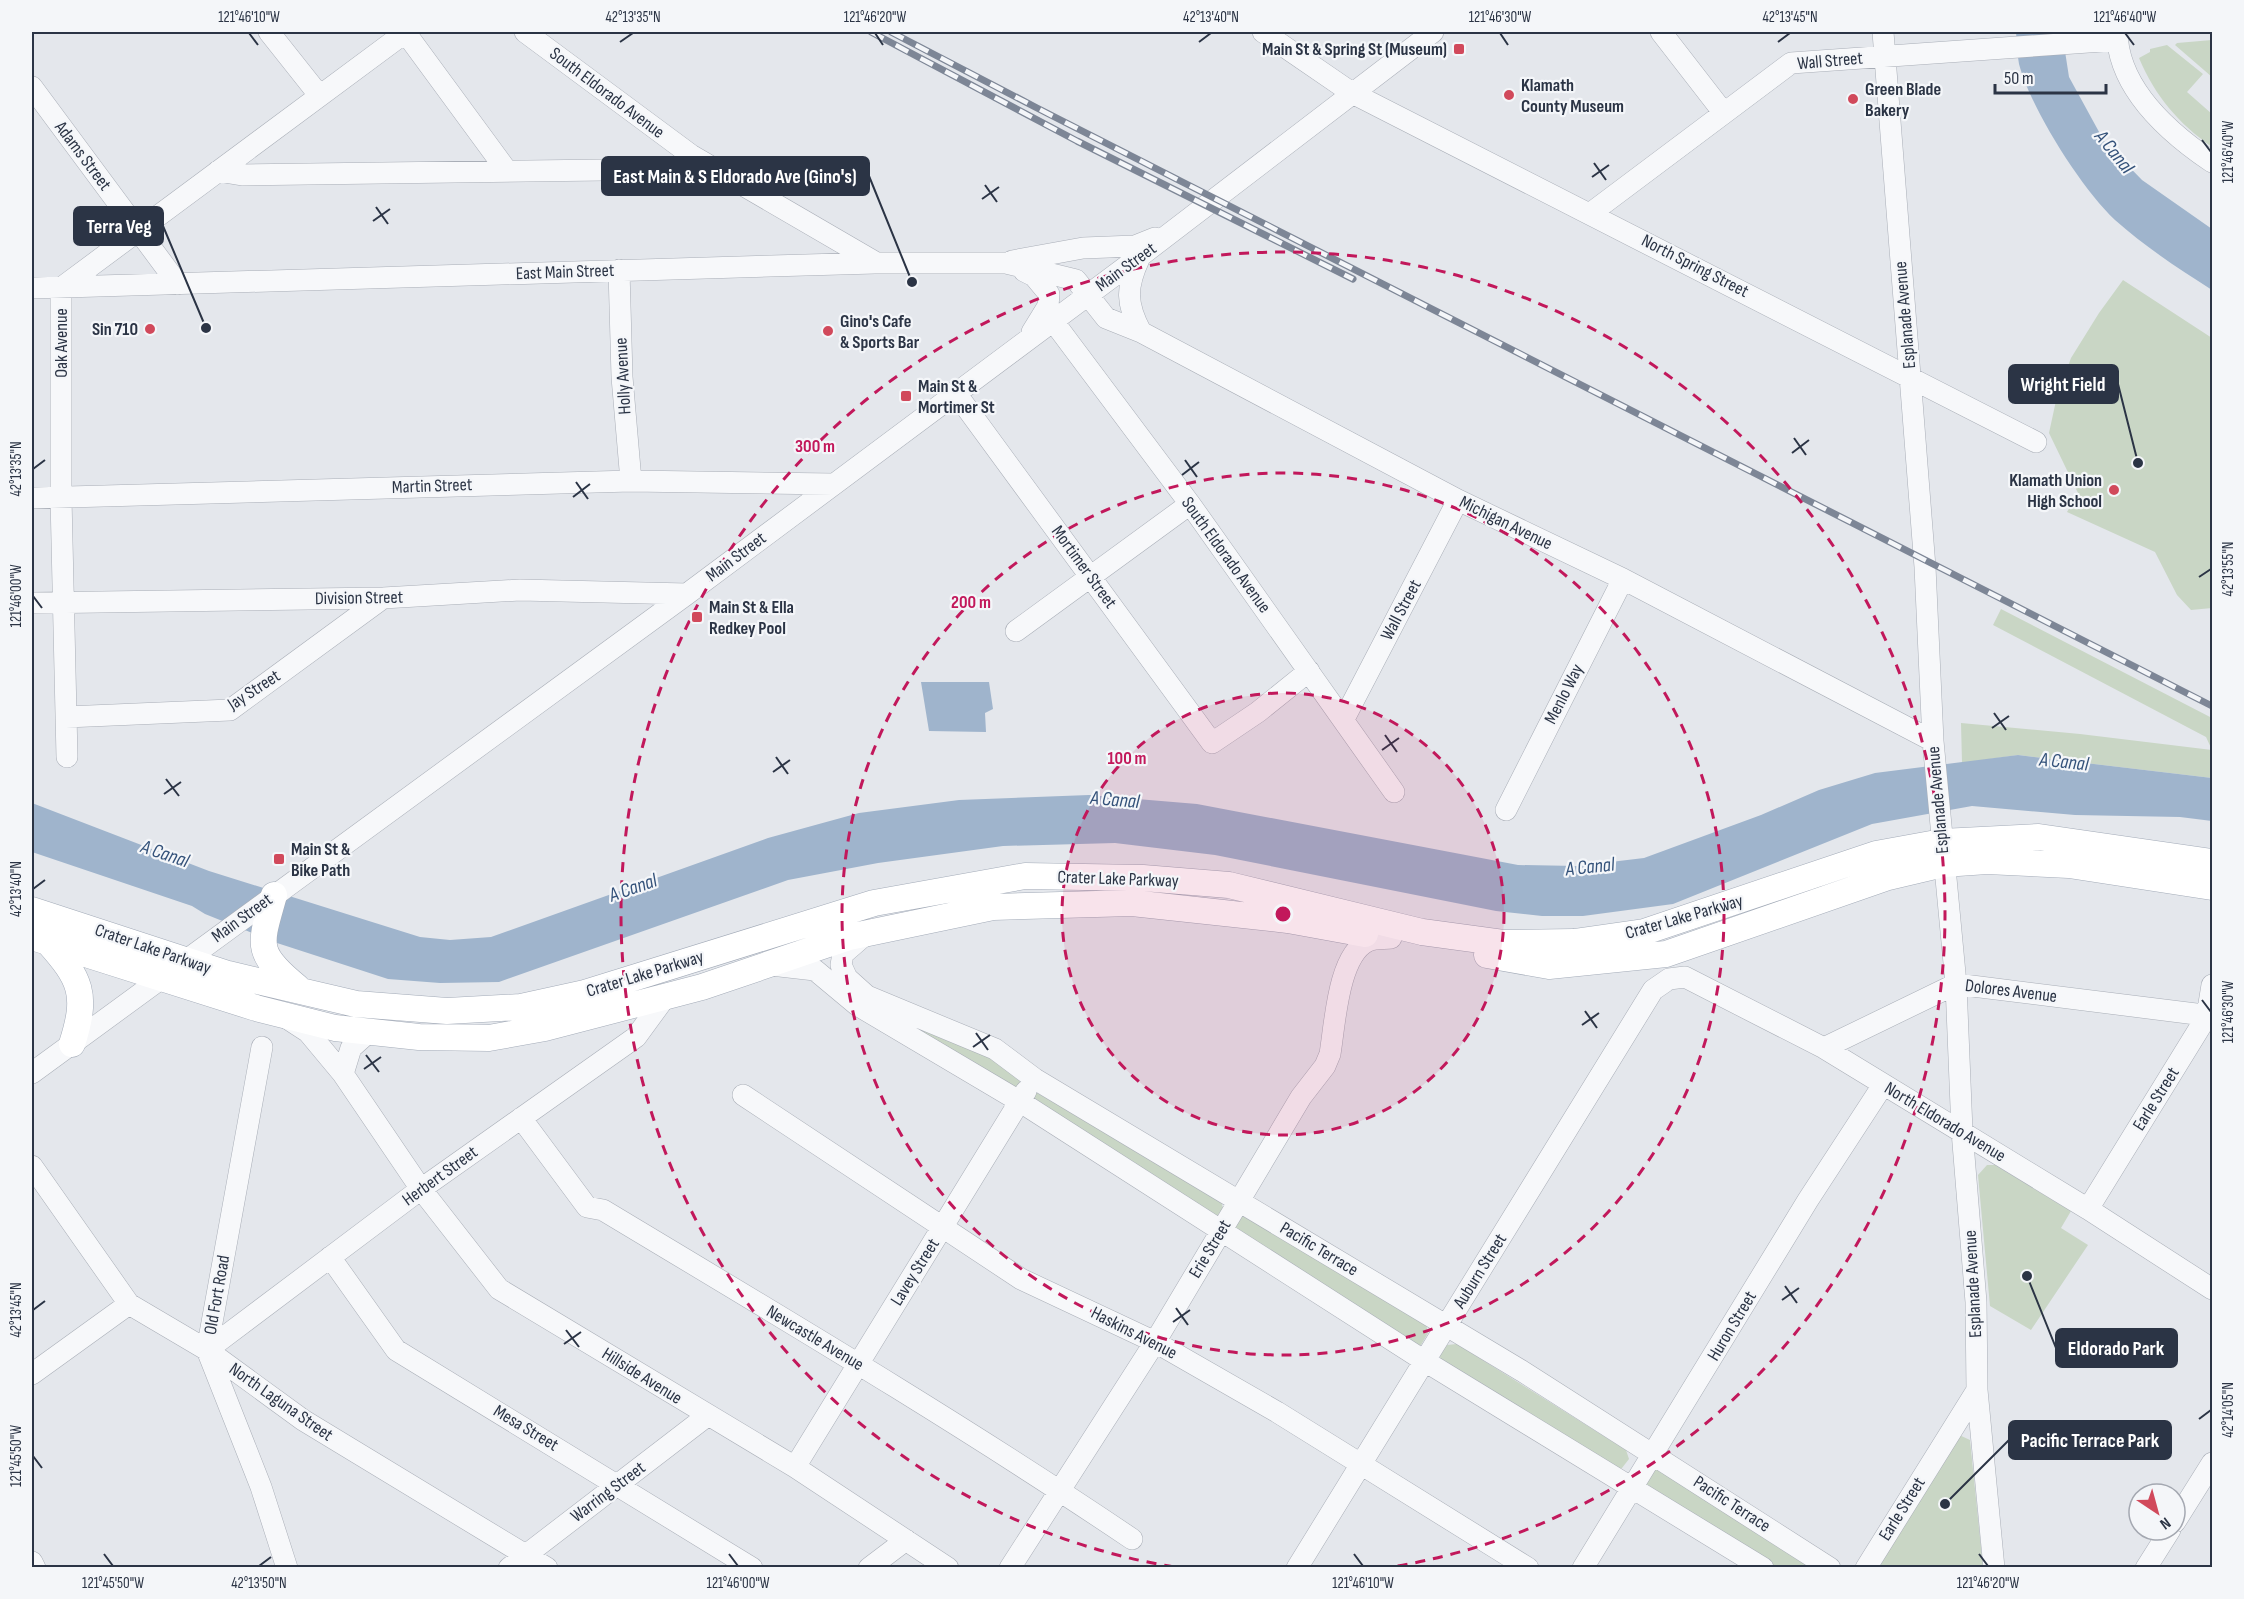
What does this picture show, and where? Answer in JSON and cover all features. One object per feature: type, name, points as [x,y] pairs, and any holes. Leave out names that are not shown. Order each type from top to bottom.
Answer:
[{"type":"main road","name":"Crater Lake Parkway","points":[[32,910],[228,974],[356,1004],[436,1011],[521,1007],[585,993],[874,903],[1025,876],[1143,878],[1229,885],[1422,932],[1503,943],[1574,942],[1644,932],[1876,854],[1942,853],[2039,837],[2212,862]]},
{"type":"main road","name":"Crater Lake Parkway","points":[[39,939],[161,978],[335,1028],[419,1037],[489,1038],[545,1028],[666,996],[866,934],[993,907],[1132,903],[1288,920],[1549,966],[1666,954],[1888,878],[1942,853],[1987,861],[2069,865],[2212,887]]},
{"type":"main road","points":[[282,889],[264,928],[263,949],[272,967],[302,990]]},
{"type":"main road","points":[[39,939],[69,965],[79,988],[82,1014],[72,1044]]},
{"type":"street","points":[[269,32],[319,95]]},
{"type":"street","points":[[406,32],[507,171]]},
{"type":"street","name":"Oak Avenue","points":[[67,756],[61,498],[61,288],[406,32]]},
{"type":"street","name":"South Eldorado Avenue","points":[[525,32],[703,162],[875,263]]},
{"type":"street","name":"North Spring Street","points":[[1263,32],[1352,93],[2036,442]]},
{"type":"street","name":"Main Street","points":[[32,1073],[687,594],[1176,230],[1433,32]]},
{"type":"street","points":[[1661,32],[1722,112]]},
{"type":"street","name":"Esplanade Avenue","points":[[1883,32],[1925,567],[1934,751],[1956,984],[1962,1131],[1976,1302],[1977,1390],[1994,1568]]},
{"type":"street","points":[[2117,36],[2126,73],[2160,122],[2212,162]]},
{"type":"street","name":"Wall Street","points":[[1591,213],[1722,112],[1791,63],[2074,44],[2117,36]]},
{"type":"street","name":"Adams Street","points":[[32,87],[178,284]]},
{"type":"street","points":[[218,171],[242,175],[681,169],[703,162]]},
{"type":"street","points":[[1006,263],[1083,248],[1135,246],[1176,230]]},
{"type":"street","points":[[1139,257],[1129,279],[1129,300],[1133,317],[1141,332]]},
{"type":"street","name":"East Main Street","points":[[33,286],[61,288],[875,263],[1006,263],[1076,280],[1088,295]]},
{"type":"street","points":[[1006,263],[1034,276],[1049,294],[1048,306],[1027,340]]},
{"type":"street","name":"Holly Avenue","points":[[620,270],[622,377],[631,481]]},
{"type":"street","name":"Michigan Avenue","points":[[1088,295],[1106,318],[1141,332],[1458,500],[1623,579],[1934,751]]},
{"type":"street","name":"South Eldorado Avenue","points":[[1053,321],[1190,504],[1394,792]]},
{"type":"street","name":"Mortimer Street","points":[[956,392],[1212,743],[1258,712],[1309,671]]},
{"type":"street","name":"Martin Street","points":[[32,498],[631,481],[833,484]]},
{"type":"street","name":"Wall Street","points":[[1344,719],[1458,500]]},
{"type":"street","points":[[1016,631],[1190,504]]},
{"type":"street","name":"Menlo Way","points":[[1506,810],[1623,579]]},
{"type":"street","name":"Division Street","points":[[32,603],[383,598],[520,590],[687,594]]},
{"type":"street","name":"Jay Street","points":[[66,717],[230,711],[383,598]]},
{"type":"street","name":"Pacific Terrace","points":[[866,934],[843,954],[841,965],[847,978],[867,996],[995,1049],[1035,1078],[1653,1453],[1830,1568]]},
{"type":"street","name":"Erie Street","points":[[1010,1568],[1155,1342],[1301,1097],[1325,1066],[1330,1054],[1345,968],[1357,948],[1369,940],[1391,938]]},
{"type":"street","name":"Pacific Terrace","points":[[769,964],[816,970],[857,1005],[1019,1101],[1220,1232],[1423,1360],[1763,1568]]},
{"type":"street","name":"North Eldorado Avenue","points":[[1669,979],[1685,977],[1824,1048],[2088,1209],[2212,1289]]},
{"type":"street","name":"Auburn Street","points":[[1297,1568],[1653,990],[1669,979]]},
{"type":"street","name":"Dolores Avenue","points":[[1824,1048],[1956,984],[2210,1016]]},
{"type":"street","name":"Earle Street","points":[[2088,1209],[2210,1016],[2212,985]]},
{"type":"street","name":"Herbert Street","points":[[207,1350],[422,1189],[636,1037],[666,996]]},
{"type":"street","name":"Hillside Avenue","points":[[282,1014],[308,1032],[343,1074],[422,1189],[500,1289],[795,1467],[948,1568]]},
{"type":"street","points":[[343,1074],[351,1048],[370,1031]]},
{"type":"street","name":"Old Fort Road","points":[[262,1047],[207,1350],[261,1487],[287,1568]]},
{"type":"street","name":"Lavey Street","points":[[795,1467],[1035,1078]]},
{"type":"street","name":"Huron Street","points":[[1583,1568],[1808,1200],[1883,1085]]},
{"type":"street","name":"Haskins Avenue","points":[[743,1095],[1022,1279],[1155,1342],[1457,1521],[1528,1568]]},
{"type":"street","name":"Newcastle Avenue","points":[[521,1118],[587,1208],[603,1210],[857,1364],[1060,1491],[1132,1539]]},
{"type":"street","name":"North Laguna Street","points":[[32,1166],[129,1304],[207,1350],[303,1420],[547,1568]]},
{"type":"street","name":"Mesa Street","points":[[330,1257],[396,1350],[752,1568]]},
{"type":"street","points":[[32,1374],[129,1304]]},
{"type":"street","name":"Earle Street","points":[[1866,1568],[1977,1390]]},
{"type":"street","name":"Warring Street","points":[[509,1568],[708,1416]]},
{"type":"street","points":[[2187,1503],[2212,1463]]},
{"type":"street","points":[[869,1568],[906,1540]]},
{"type":"street","points":[[2146,1568],[2162,1542]]},
{"type":"street","points":[[32,1562],[35,1568]]},
{"type":"green space","points":[[2212,40],[2212,77],[2175,45],[2177,43]]},
{"type":"green space","points":[[2167,45],[2203,74],[2187,92],[2212,114],[2212,147],[2188,128],[2169,108],[2145,72],[2139,58],[2150,52],[2150,49]]},
{"type":"green space","points":[[2123,280],[2212,338],[2212,608],[2191,610],[2177,595],[2155,552],[2067,512],[2078,493],[2049,433],[2057,396],[2071,358]]},
{"type":"green space","points":[[2001,609],[2212,718],[2212,750],[2206,737],[1993,625]]},
{"type":"green space","points":[[1961,723],[2080,734],[2212,750],[2212,778],[2018,755],[1962,763]]},
{"type":"green space","points":[[904,1021],[994,1057],[1021,1081],[1017,1089]]},
{"type":"green space","points":[[1034,1091],[1220,1198],[1223,1208],[1217,1216],[1208,1217],[1032,1108]]},
{"type":"green space","points":[[1987,1165],[1995,1165],[2071,1211],[2061,1228],[2088,1245],[2031,1330],[1990,1306],[1978,1175]]},
{"type":"green space","points":[[1250,1216],[1426,1324],[1428,1333],[1421,1345],[1411,1345],[1231,1226],[1238,1217]]},
{"type":"green space","points":[[1457,1344],[1626,1450],[1629,1459],[1622,1468],[1613,1471],[1442,1364],[1439,1354],[1447,1345]]},
{"type":"green space","points":[[1957,1434],[1970,1440],[1983,1567],[1873,1568]]},
{"type":"green space","points":[[1662,1468],[1819,1567],[1771,1567],[1647,1491],[1643,1482],[1651,1471]]},
{"type":"water","name":"A Canal","points":[[2016,32],[2062,32],[2069,77],[2104,141],[2142,180],[2212,229],[2212,290],[2126,230],[2087,188],[2059,147],[2034,103],[2019,64]]},
{"type":"water","points":[[921,682],[989,682],[993,709],[985,713],[986,732],[929,731]]},
{"type":"water","name":"A Canal","points":[[2018,755],[2212,778],[2212,821],[2180,817],[2075,815],[1972,806],[1872,824],[1673,904],[1583,916],[1542,916],[1496,911],[1215,855],[1115,843],[1003,846],[878,863],[788,880],[499,982],[440,983],[388,979],[277,943],[205,914],[192,906],[32,852],[32,803],[209,871],[420,937],[450,940],[491,937],[768,838],[859,813],[959,800],[1089,795],[1197,804],[1518,865],[1577,866],[1644,858],[1761,815],[1819,790],[1875,773]]},
{"type":"railway","points":[[871,32],[1077,141],[1353,279]]},
{"type":"railway","points":[[891,32],[2212,706]]},
{"type":"place","name":"Main St & Spring St (Museum)","points":[[1459,49]]},
{"type":"place","name":"Klamath County Museum","points":[[1509,95]]},
{"type":"place","name":"Green Blade Bakery","points":[[1853,99]]},
{"type":"place","name":"East Main & S Eldorado Ave (Gino's)","points":[[912,282]]},
{"type":"place","name":"Terra Veg","points":[[206,328]]},
{"type":"place","name":"Sin 710","points":[[150,329]]},
{"type":"place","name":"Gino's Cafe & Sports Bar","points":[[828,331]]},
{"type":"place","name":"Main St & Mortimer St","points":[[906,396]]},
{"type":"place","name":"Wright Field","points":[[2138,463]]},
{"type":"place","name":"Klamath Union High School","points":[[2114,490]]},
{"type":"place","name":"Main St & Ella Redkey Pool","points":[[697,617]]},
{"type":"place","name":"Main St & Bike Path","points":[[279,859]]},
{"type":"place","name":"Eldorado Park","points":[[2027,1276]]},
{"type":"place","name":"Pacific Terrace Park","points":[[1945,1504]]}]
